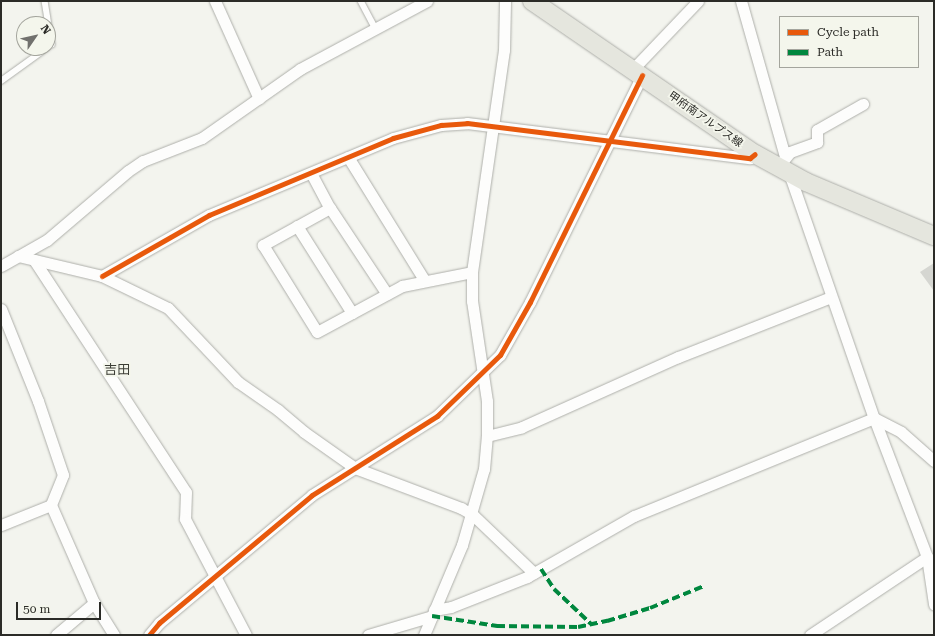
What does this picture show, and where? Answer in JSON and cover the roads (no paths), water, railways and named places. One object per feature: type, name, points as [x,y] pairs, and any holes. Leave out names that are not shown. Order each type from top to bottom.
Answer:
[{"type":"main road","name":"甲府南アルプス線","points":[[532,1],[638,72],[755,154],[934,236]]},
{"type":"street","points":[[215,1],[259,99]]},
{"type":"street","points":[[1,266],[47,240],[128,170],[143,161],[202,138],[300,69],[427,1]]},
{"type":"street","points":[[424,635],[472,516],[484,469],[487,436],[482,371],[472,302],[472,272],[504,50],[505,1]]},
{"type":"street","points":[[149,635],[159,623],[312,495],[437,416],[500,355],[530,302],[610,140],[638,72],[698,1]]},
{"type":"street","points":[[741,1],[784,166],[874,418],[927,557],[934,604]]},
{"type":"street","points":[[784,166],[790,152],[817,142],[817,130],[863,104]]},
{"type":"street","points":[[102,276],[209,215],[393,138],[441,125],[467,123],[750,158],[755,154]]},
{"type":"street","points":[[348,157],[425,281]]},
{"type":"street","points":[[311,173],[330,208],[387,294]]},
{"type":"street","points":[[330,208],[263,245],[317,332],[402,286],[472,272]]},
{"type":"street","points":[[297,226],[352,313]]},
{"type":"street","points":[[18,256],[102,276],[168,308],[238,382],[355,468],[448,502],[472,516],[534,573]]},
{"type":"street","points":[[34,260],[186,492],[185,519],[246,635]]},
{"type":"street","points":[[487,436],[522,428],[678,357],[831,297]]},
{"type":"street","points":[[1,309],[38,401],[63,475],[51,505],[94,603],[114,635]]},
{"type":"street","points":[[368,635],[451,607],[534,573],[634,516],[874,418],[901,432],[934,461]]},
{"type":"street","points":[[1,525],[51,505]]},
{"type":"street","points":[[810,635],[927,557]]},
{"type":"street","points":[[56,635],[94,603]]},
{"type":"lane","points":[[45,1],[47,16]]},
{"type":"lane","points":[[360,1],[376,29]]},
{"type":"lane","points":[[1,81],[37,56]]},
{"type":"district","name":"吉田","points":[[117,370]]}]
